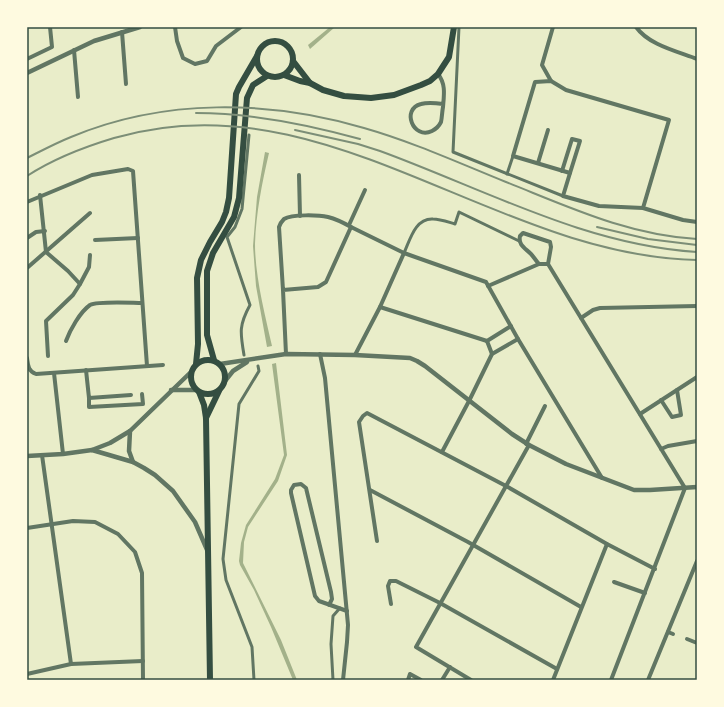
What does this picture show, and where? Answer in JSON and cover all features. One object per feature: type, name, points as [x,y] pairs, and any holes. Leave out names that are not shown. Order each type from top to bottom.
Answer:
[{"type":"main road","points":[[257,56],[259,68],[267,76],[284,76],[310,83],[323,90],[356,98],[394,95],[430,81],[438,74],[449,57],[454,27]]},
{"type":"main road","points":[[210,680],[206,418],[204,405],[198,391],[191,381],[192,371],[196,364],[198,344],[197,278],[201,260],[226,212],[229,198],[236,94],[239,87],[260,48],[275,41],[283,43],[292,53],[292,67],[284,76]]},
{"type":"main road","points":[[293,61],[310,83]]},
{"type":"main road","points":[[214,360],[207,335],[207,271],[213,253],[234,217],[239,198],[247,98],[253,85],[267,76]]},
{"type":"main road","points":[[196,364],[204,360],[214,360],[220,364],[226,375],[226,381],[219,391],[206,418]]},
{"type":"main road","points":[[198,391],[210,394],[219,391]]},
{"type":"street","points":[[27,59],[52,47],[50,27]]},
{"type":"street","points":[[27,73],[94,41],[140,27]]},
{"type":"street","points":[[175,27],[177,40],[183,58],[195,64],[207,61],[216,46],[241,27]]},
{"type":"street","points":[[459,27],[453,152],[563,196],[599,206],[643,208],[683,220],[697,222]]},
{"type":"street","points":[[551,82],[542,65],[553,27]]},
{"type":"street","points":[[636,27],[643,35],[665,47],[697,59]]},
{"type":"street","points":[[122,32],[126,84]]},
{"type":"street","points":[[74,50],[78,97]]},
{"type":"street","points":[[438,74],[443,83],[443,104],[441,123],[437,128],[429,132],[424,133],[417,131],[413,126],[410,117],[416,106],[422,103],[443,104]]},
{"type":"street","points":[[507,174],[535,82],[551,82],[566,90],[669,120],[643,208]]},
{"type":"street","points":[[538,163],[548,130]]},
{"type":"street","points":[[244,355],[240,336],[241,326],[243,317],[250,305],[227,237],[234,227],[242,209],[250,135]]},
{"type":"street","points":[[562,171],[572,139],[580,141],[563,196]]},
{"type":"street","points":[[513,156],[570,173]]},
{"type":"street","points":[[27,202],[40,195],[92,175],[128,169],[133,171],[147,366]]},
{"type":"street","points":[[299,175],[300,216]]},
{"type":"street","points":[[284,290],[318,287],[326,282],[365,190]]},
{"type":"street","points":[[40,195],[45,231],[46,252],[68,271],[80,284]]},
{"type":"street","points":[[355,355],[380,306],[417,226],[427,220],[434,218],[455,224],[460,212],[519,241],[521,246],[539,264]]},
{"type":"street","points":[[27,268],[90,213]]},
{"type":"street","points":[[286,354],[284,290],[279,227],[285,218],[300,216],[323,216],[350,226],[404,253],[486,282],[602,478]]},
{"type":"street","points":[[27,238],[36,232],[45,231]]},
{"type":"street","points":[[519,241],[520,236],[523,233],[550,242],[551,247],[548,264],[685,488]]},
{"type":"street","points":[[95,240],[138,238]]},
{"type":"street","points":[[48,356],[46,321],[73,295],[89,267],[90,255]]},
{"type":"street","points":[[488,286],[539,264],[548,264]]},
{"type":"street","points":[[66,341],[70,329],[90,305],[98,303],[142,303]]},
{"type":"street","points":[[380,306],[487,342],[492,354]]},
{"type":"street","points":[[581,318],[593,310],[600,308],[697,306]]},
{"type":"street","points":[[487,342],[511,326]]},
{"type":"street","points":[[442,452],[492,354],[518,338]]},
{"type":"street","points":[[220,364],[248,361],[286,354],[404,357],[417,360],[527,444],[566,464],[634,490],[697,487]]},
{"type":"street","points":[[320,354],[325,378],[347,610],[347,642],[343,680]]},
{"type":"street","points":[[27,358],[29,369],[36,374],[163,365]]},
{"type":"street","points":[[226,381],[233,371],[248,361]]},
{"type":"street","points":[[254,680],[252,647],[226,580],[223,559],[239,404],[259,371],[258,366]]},
{"type":"street","points":[[86,370],[89,407],[143,404],[142,394]]},
{"type":"street","points":[[27,456],[63,454],[92,450],[110,443],[130,431],[192,371]]},
{"type":"street","points":[[54,373],[63,454]]},
{"type":"street","points":[[640,414],[697,377]]},
{"type":"street","points":[[171,390],[198,391]]},
{"type":"street","points":[[661,400],[672,417],[681,415],[677,390]]},
{"type":"street","points":[[89,398],[131,395]]},
{"type":"street","points":[[471,680],[416,647],[506,486],[545,406]]},
{"type":"street","points":[[377,541],[359,422],[367,413],[506,486],[607,544],[655,569]]},
{"type":"street","points":[[130,431],[129,451],[133,462]]},
{"type":"street","points":[[661,449],[668,446],[697,441]]},
{"type":"street","points":[[92,450],[133,462],[155,475],[173,491],[195,522],[208,552]]},
{"type":"street","points":[[42,455],[71,664]]},
{"type":"street","points":[[329,605],[332,599],[331,592],[306,488],[301,484],[294,485],[291,493],[315,596],[319,601],[329,605],[347,610]]},
{"type":"street","points":[[611,680],[685,488]]},
{"type":"street","points":[[370,490],[473,545],[581,607]]},
{"type":"street","points":[[27,528],[73,521],[95,522],[118,534],[135,552],[142,574],[143,680]]},
{"type":"street","points":[[553,680],[607,544]]},
{"type":"street","points":[[648,680],[697,562]]},
{"type":"street","points":[[391,604],[388,586],[390,581],[396,580],[440,603],[557,670]]},
{"type":"street","points":[[614,582],[645,593]]},
{"type":"street","points":[[333,680],[331,644],[333,616],[340,608]]},
{"type":"street","points":[[668,632],[673,634]]},
{"type":"street","points":[[687,639],[697,643]]},
{"type":"street","points":[[27,674],[71,664],[143,661]]},
{"type":"street","points":[[442,680],[450,667]]},
{"type":"street","points":[[408,680],[410,674],[421,680]]},
{"type":"shaded area","points":[[330,27],[335,27],[310,49],[308,45]]},
{"type":"shaded area","points":[[265,152],[269,153],[260,198],[255,256],[272,346],[267,347],[256,286],[253,246],[257,197]]},
{"type":"shaded area","points":[[276,363],[287,455],[278,481],[248,527],[244,542],[243,563],[281,640],[297,680],[293,680],[271,627],[239,561],[241,543],[246,525],[275,479],[284,455],[272,364]]},
{"type":"railway","points":[[27,158],[54,144],[106,124],[143,115],[217,107],[254,108],[291,112],[364,128],[400,140],[436,153],[576,210],[623,226],[647,232],[697,239]]},
{"type":"railway","points":[[196,113],[238,115],[279,120],[360,139]]},
{"type":"railway","points":[[27,176],[47,164],[69,154],[114,138],[191,125],[265,130],[337,148],[408,174],[550,231],[622,251],[697,260]]},
{"type":"railway","points":[[295,130],[358,144],[380,151],[496,198],[575,227],[615,239],[655,247],[697,252]]},
{"type":"railway","points":[[597,227],[648,239],[697,245]]}]
